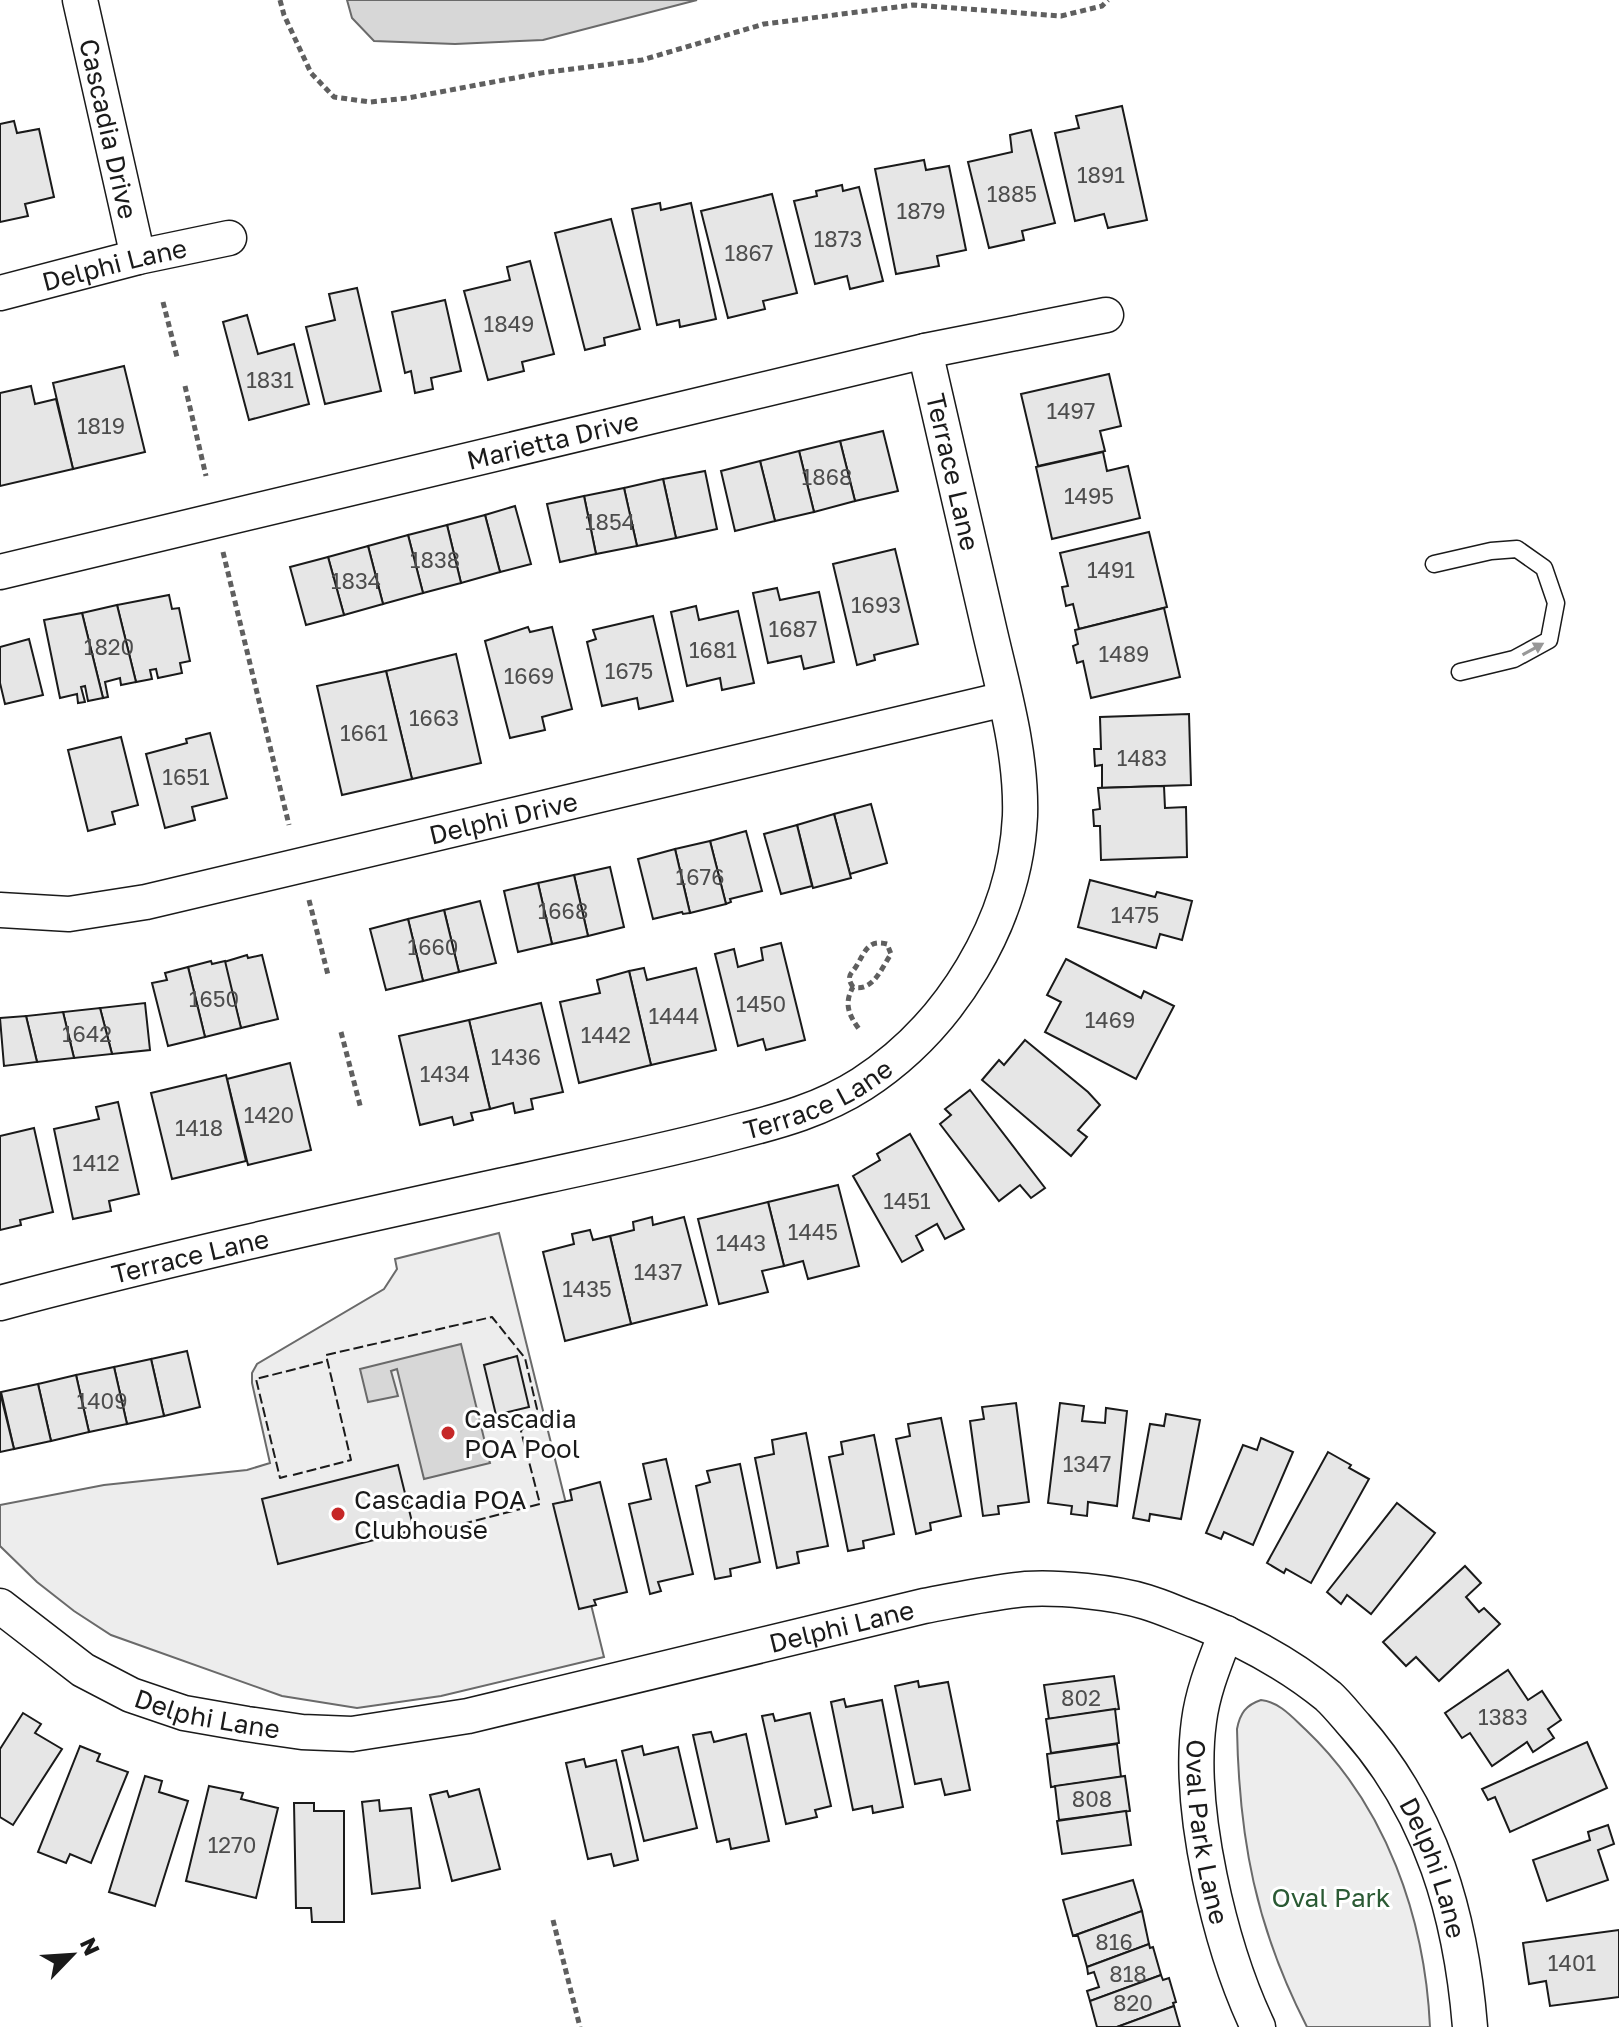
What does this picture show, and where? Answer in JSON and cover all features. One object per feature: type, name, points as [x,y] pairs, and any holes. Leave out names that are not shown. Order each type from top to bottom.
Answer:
[{"type":"street","name":"Cascadia Drive","points":[[80,0],[138,257]]},
{"type":"street","name":"Delphi Lane","points":[[0,293],[138,257],[229,238]]},
{"type":"street","name":"Marietta Drive","points":[[0,572],[925,351],[1106,315]]},
{"type":"street","name":"Terrace Lane","points":[[0,1303],[702,1141],[809,1111],[863,1083],[909,1047],[950,1001],[967,976],[999,914],[1015,857],[1020,814],[1019,779],[1005,699],[925,351]]},
{"type":"street","name":"Delphi Drive","points":[[0,910],[69,914],[146,902],[1005,699]]},
{"type":"street","name":"Delphi Lane","points":[[0,1606],[83,1670],[131,1695],[184,1713],[302,1732],[352,1734],[468,1716],[924,1606],[1026,1589],[1074,1590],[1143,1601],[1226,1633],[1276,1658],[1330,1698],[1377,1750],[1417,1817],[1447,1887],[1466,1970],[1470,2027]]},
{"type":"street","name":"Oval Park Lane","points":[[1226,1633],[1208,1680],[1199,1722],[1197,1782],[1207,1861],[1218,1908],[1234,1967],[1258,2027]]},
{"type":"lane","points":[[1434,564],[1491,551],[1517,549],[1544,568],[1556,603],[1549,640],[1514,659],[1460,672]]},
{"type":"path","points":[[280,0],[311,73],[334,97],[370,102],[408,98],[541,73],[642,60],[764,24],[913,5],[1061,16],[1102,6],[1108,0]]},
{"type":"path","points":[[163,302],[177,357]]},
{"type":"path","points":[[185,386],[206,476]]},
{"type":"path","points":[[223,551],[289,825]]},
{"type":"path","points":[[308,899],[328,975]]},
{"type":"path","points":[[875,943],[887,944],[891,954],[871,985],[853,987],[848,979],[849,973],[857,967],[864,951],[875,943]]},
{"type":"path","points":[[853,987],[846,1001],[851,1018],[859,1029]]},
{"type":"path","points":[[341,1032],[361,1109]]},
{"type":"path","points":[[553,1920],[580,2027]]},
{"type":"green space","points":[[499,1233],[604,1657],[441,1696],[357,1708],[282,1696],[111,1635],[37,1582],[0,1546],[0,1505],[104,1485],[247,1470],[270,1463],[252,1383],[252,1373],[257,1364],[384,1289],[397,1269],[395,1259]]},
{"type":"green space","name":"Oval Park","points":[[1261,1700],[1286,1711],[1334,1760],[1379,1829],[1410,1905],[1427,1986],[1430,2027],[1307,2027],[1289,1990],[1263,1918],[1247,1846],[1238,1769],[1237,1729],[1244,1710]]},
{"type":"shaded area","points":[[347,0],[697,0],[543,40],[455,44],[374,41],[352,18]]},
{"type":"shaded area","name":"Cascadia POA Pool","points":[[461,1344],[490,1463],[424,1479],[397,1369],[391,1371],[398,1396],[368,1402],[360,1369]]},
{"type":"building","points":[[1122,106],[1147,220],[1108,228],[1104,214],[1075,221],[1055,133],[1079,128],[1076,116]]},
{"type":"building","points":[[14,121],[17,133],[39,129],[54,197],[25,204],[28,216],[0,222],[0,124]]},
{"type":"building","points":[[1031,130],[1055,223],[1022,231],[1024,240],[989,248],[968,162],[1012,152],[1010,135]]},
{"type":"building","points":[[924,160],[926,170],[949,166],[966,250],[937,256],[939,266],[896,274],[875,169]]},
{"type":"building","points":[[842,185],[843,191],[859,187],[883,281],[850,289],[847,276],[815,284],[794,201],[817,196],[816,191]]},
{"type":"building","points":[[772,194],[797,293],[763,301],[765,309],[728,318],[701,211]]},
{"type":"building","points":[[660,203],[661,210],[691,203],[716,319],[680,327],[679,320],[657,325],[632,209]]},
{"type":"building","points":[[611,219],[640,329],[604,338],[605,345],[585,350],[555,233]]},
{"type":"building","points":[[530,261],[554,354],[522,362],[524,371],[488,380],[464,291],[510,280],[507,267]]},
{"type":"building","points":[[357,288],[381,391],[325,404],[306,327],[335,320],[329,294]]},
{"type":"building","points":[[445,300],[461,371],[431,378],[433,389],[415,393],[411,371],[405,373],[392,312]]},
{"type":"building","points":[[247,315],[258,354],[294,344],[309,404],[249,420],[223,322]]},
{"type":"building","points":[[124,366],[145,452],[73,469],[53,383]]},
{"type":"building","points":[[1109,374],[1121,426],[1100,431],[1105,451],[1038,466],[1021,394]]},
{"type":"building","points":[[31,386],[35,404],[56,399],[73,469],[0,486],[0,393]]},
{"type":"building","points":[[883,431],[898,491],[855,501],[840,441]]},
{"type":"building","points":[[840,441],[855,501],[814,512],[799,451]]},
{"type":"building","points":[[799,451],[814,512],[775,521],[760,461]]},
{"type":"building","points":[[1103,452],[1107,471],[1128,466],[1140,518],[1052,539],[1036,467]]},
{"type":"building","points":[[760,461],[775,521],[735,531],[721,471]]},
{"type":"building","points":[[705,471],[717,529],[676,538],[663,479]]},
{"type":"building","points":[[663,479],[676,538],[637,546],[624,488]]},
{"type":"building","points":[[624,488],[637,546],[596,554],[584,496]]},
{"type":"building","points":[[584,496],[596,554],[560,562],[547,504]]},
{"type":"building","points":[[515,506],[531,564],[500,572],[485,515]]},
{"type":"building","points":[[485,515],[500,572],[461,583],[447,525]]},
{"type":"building","points":[[447,525],[461,583],[423,593],[408,535]]},
{"type":"building","points":[[1149,532],[1167,607],[1079,629],[1073,604],[1066,606],[1062,587],[1068,586],[1060,553]]},
{"type":"building","points":[[408,535],[423,593],[383,604],[368,546]]},
{"type":"building","points":[[368,546],[383,604],[344,615],[328,557]]},
{"type":"building","points":[[895,549],[918,644],[874,655],[875,660],[857,665],[833,564]]},
{"type":"building","points":[[328,557],[344,615],[306,625],[290,567]]},
{"type":"building","points":[[777,588],[780,600],[819,592],[834,662],[804,669],[801,656],[768,663],[753,593]]},
{"type":"building","points":[[169,595],[172,609],[179,608],[190,661],[180,663],[182,673],[158,678],[156,669],[150,670],[152,679],[136,682],[117,605]]},
{"type":"building","points":[[117,605],[136,682],[121,685],[120,678],[105,682],[108,697],[103,698],[82,613]]},
{"type":"building","points":[[696,606],[699,620],[738,611],[754,683],[722,690],[720,678],[687,686],[671,612]]},
{"type":"building","points":[[1164,608],[1180,677],[1091,698],[1083,661],[1077,663],[1073,646],[1078,644],[1075,630]]},
{"type":"building","points":[[82,613],[103,698],[88,701],[85,686],[81,687],[85,702],[78,703],[77,694],[60,698],[44,620]]},
{"type":"building","points":[[653,616],[673,701],[639,709],[637,698],[602,706],[587,642],[596,639],[593,630]]},
{"type":"building","points":[[528,627],[530,632],[552,627],[572,709],[542,717],[545,730],[510,738],[485,641]]},
{"type":"building","points":[[29,639],[43,695],[5,704],[0,683],[0,647]]},
{"type":"building","points":[[456,654],[481,763],[412,779],[386,671]]},
{"type":"building","points":[[386,671],[412,779],[342,795],[317,686]]},
{"type":"building","points":[[1189,714],[1191,785],[1102,788],[1102,765],[1095,766],[1094,749],[1101,749],[1100,717]]},
{"type":"building","points":[[210,733],[227,798],[192,807],[195,820],[165,828],[146,754]]},
{"type":"building","points":[[121,737],[138,805],[112,812],[115,824],[88,831],[68,750]]},
{"type":"building","points":[[1164,786],[1165,808],[1186,807],[1187,857],[1101,860],[1100,826],[1094,826],[1093,810],[1100,809],[1098,788]]},
{"type":"building","points":[[871,804],[887,863],[850,874],[834,814]]},
{"type":"building","points":[[834,814],[851,878],[813,888],[797,825]]},
{"type":"building","points":[[797,825],[812,886],[781,894],[764,834]]},
{"type":"building","points":[[746,831],[762,891],[730,899],[731,902],[726,904],[710,841]]},
{"type":"building","points":[[710,841],[726,904],[690,913],[675,849]]},
{"type":"building","points":[[675,849],[690,913],[653,919],[638,859]]},
{"type":"building","points":[[610,867],[624,927],[588,936],[574,875]]},
{"type":"building","points":[[574,875],[588,936],[552,944],[538,883]]},
{"type":"building","points":[[1090,880],[1155,897],[1157,892],[1192,901],[1182,940],[1160,934],[1156,948],[1078,927]]},
{"type":"building","points":[[538,883],[552,944],[518,952],[504,891]]},
{"type":"building","points":[[480,901],[496,963],[459,972],[444,910]]},
{"type":"building","points":[[444,910],[459,972],[423,981],[408,919]]},
{"type":"building","points":[[408,919],[423,981],[386,990],[370,929]]},
{"type":"building","points":[[781,943],[805,1040],[766,1050],[763,1039],[738,1046],[715,954],[734,949],[738,967],[763,960],[761,948]]},
{"type":"building","points":[[247,955],[248,958],[262,955],[278,1019],[241,1028],[224,962]]},
{"type":"building","points":[[1066,959],[1141,998],[1144,991],[1174,1006],[1136,1079],[1045,1032],[1061,1002],[1047,995]]},
{"type":"building","points":[[211,961],[212,964],[225,961],[241,1028],[205,1037],[188,967]]},
{"type":"building","points":[[188,967],[205,1037],[168,1046],[152,983],[167,980],[165,973]]},
{"type":"building","points":[[644,968],[647,980],[696,968],[716,1050],[651,1065],[629,971]]},
{"type":"building","points":[[629,971],[651,1065],[579,1083],[560,1002],[600,993],[597,980]]},
{"type":"building","points":[[145,1003],[150,1050],[112,1054],[100,1008]]},
{"type":"building","points":[[541,1003],[563,1092],[531,1099],[533,1109],[515,1113],[513,1103],[490,1109],[469,1020]]},
{"type":"building","points":[[100,1008],[112,1054],[74,1058],[63,1012]]},
{"type":"building","points":[[63,1012],[74,1058],[37,1062],[26,1016]]},
{"type":"building","points":[[26,1016],[37,1062],[4,1066],[0,1018]]},
{"type":"building","points":[[469,1020],[490,1109],[471,1113],[473,1120],[454,1125],[452,1117],[420,1125],[399,1036]]},
{"type":"building","points":[[1025,1040],[1100,1105],[1078,1130],[1087,1137],[1071,1156],[982,1080],[999,1060],[1004,1065]]},
{"type":"building","points":[[290,1063],[311,1150],[248,1165],[227,1079]]},
{"type":"building","points":[[226,1075],[246,1161],[172,1179],[151,1093]]},
{"type":"building","points":[[970,1090],[1045,1188],[1031,1198],[1020,1185],[999,1201],[940,1124],[951,1115],[945,1109]]},
{"type":"building","points":[[118,1102],[139,1194],[109,1201],[111,1211],[73,1219],[54,1129],[99,1119],[96,1107]]},
{"type":"building","points":[[34,1128],[53,1212],[20,1220],[21,1225],[0,1230],[0,1136]]},
{"type":"building","points":[[910,1134],[964,1229],[945,1239],[937,1224],[916,1236],[923,1250],[902,1262],[853,1176],[880,1160],[877,1154]]},
{"type":"building","points":[[838,1185],[859,1266],[808,1279],[803,1261],[784,1266],[768,1202]]},
{"type":"building","points":[[768,1202],[784,1266],[762,1271],[768,1292],[719,1304],[698,1219]]},
{"type":"building","points":[[652,1217],[653,1225],[684,1217],[707,1305],[631,1324],[610,1236],[634,1230],[633,1222]]},
{"type":"building","points":[[590,1230],[593,1240],[610,1236],[631,1324],[565,1341],[543,1252],[574,1244],[572,1234]]},
{"type":"building","points":[[187,1351],[200,1407],[164,1416],[151,1359]]},
{"type":"building","points":[[517,1356],[529,1407],[496,1415],[484,1365]]},
{"type":"building","points":[[151,1359],[164,1416],[127,1424],[114,1367]]},
{"type":"building","points":[[114,1367],[127,1424],[89,1432],[76,1375]]},
{"type":"building","points":[[76,1375],[89,1432],[51,1441],[38,1384]]},
{"type":"building","points":[[38,1384],[51,1441],[14,1449],[1,1392]]},
{"type":"building","points":[[0,1392],[14,1449],[0,1452]]},
{"type":"building","points":[[1016,1403],[1029,1502],[998,1506],[999,1514],[983,1516],[970,1421],[984,1419],[982,1407]]},
{"type":"building","points":[[1060,1403],[1084,1406],[1082,1421],[1105,1423],[1106,1408],[1127,1411],[1117,1506],[1088,1502],[1087,1516],[1071,1514],[1072,1506],[1048,1503]]},
{"type":"building","points":[[1166,1414],[1200,1420],[1181,1519],[1150,1514],[1149,1521],[1133,1518],[1150,1424],[1164,1426]]},
{"type":"building","points":[[941,1418],[961,1516],[930,1523],[931,1530],[916,1534],[896,1439],[910,1436],[908,1424]]},
{"type":"building","points":[[806,1433],[828,1546],[797,1552],[799,1563],[777,1568],[755,1458],[774,1454],[772,1440]]},
{"type":"building","points":[[874,1435],[894,1534],[863,1541],[864,1548],[848,1551],[829,1457],[843,1454],[841,1442]]},
{"type":"building","points":[[1261,1438],[1293,1452],[1253,1545],[1224,1532],[1221,1539],[1206,1533],[1243,1445],[1257,1450]]},
{"type":"building","points":[[1328,1452],[1369,1479],[1311,1583],[1286,1569],[1284,1573],[1267,1563]]},
{"type":"building","points":[[666,1459],[693,1574],[658,1582],[661,1591],[650,1594],[629,1504],[651,1499],[643,1464]]},
{"type":"building","points":[[740,1464],[760,1562],[730,1569],[731,1576],[715,1579],[696,1486],[710,1482],[707,1471]]},
{"type":"building","name":"Cascadia POA Clubhouse","points":[[398,1465],[414,1530],[278,1564],[262,1499]]},
{"type":"building","points":[[600,1482],[627,1592],[594,1600],[596,1605],[579,1609],[553,1504],[572,1500],[570,1490]]},
{"type":"building","points":[[1397,1503],[1435,1533],[1371,1614],[1347,1595],[1341,1604],[1327,1592]]},
{"type":"building","points":[[1465,1566],[1481,1583],[1466,1597],[1479,1612],[1484,1608],[1500,1624],[1439,1681],[1416,1657],[1406,1666],[1383,1642]]},
{"type":"building","points":[[1508,1670],[1528,1700],[1542,1691],[1561,1720],[1548,1729],[1554,1738],[1533,1752],[1527,1742],[1492,1766],[1470,1733],[1462,1738],[1445,1713]]},
{"type":"building","points":[[1114,1676],[1119,1709],[1049,1719],[1044,1685]]},
{"type":"building","points":[[918,1681],[919,1687],[948,1682],[970,1790],[945,1795],[941,1779],[915,1784],[895,1686]]},
{"type":"building","points":[[844,1699],[846,1707],[882,1700],[903,1807],[873,1813],[872,1806],[853,1810],[831,1702]]},
{"type":"building","points":[[1115,1709],[1119,1743],[1051,1753],[1046,1719]]},
{"type":"building","points":[[23,1713],[41,1724],[35,1733],[62,1749],[13,1825],[0,1817],[0,1749]]},
{"type":"building","points":[[810,1713],[831,1806],[815,1810],[817,1817],[786,1824],[762,1716],[773,1714],[775,1721]]},
{"type":"building","points":[[711,1732],[714,1742],[746,1734],[769,1841],[731,1849],[729,1839],[717,1842],[693,1735]]},
{"type":"building","points":[[1587,1742],[1607,1788],[1510,1832],[1495,1797],[1488,1800],[1482,1789]]},
{"type":"building","points":[[1117,1744],[1121,1777],[1051,1787],[1047,1754]]},
{"type":"building","points":[[80,1746],[100,1754],[97,1761],[128,1772],[91,1863],[70,1854],[66,1863],[38,1852]]},
{"type":"building","points":[[642,1746],[644,1755],[678,1747],[697,1828],[644,1841],[622,1751]]},
{"type":"building","points":[[584,1759],[586,1767],[616,1760],[638,1860],[614,1866],[611,1854],[588,1859],[566,1763]]},
{"type":"building","points":[[145,1776],[162,1781],[159,1792],[188,1801],[155,1906],[109,1892]]},
{"type":"building","points":[[1125,1776],[1130,1811],[1059,1820],[1055,1786]]},
{"type":"building","points":[[209,1786],[243,1793],[241,1799],[278,1808],[256,1898],[186,1881]]},
{"type":"building","points":[[479,1789],[500,1869],[452,1881],[430,1795],[447,1791],[449,1797]]},
{"type":"building","points":[[379,1800],[380,1811],[411,1808],[420,1888],[372,1894],[362,1802]]},
{"type":"building","points":[[294,1803],[314,1803],[314,1811],[344,1811],[344,1922],[312,1922],[311,1908],[296,1908]]},
{"type":"building","points":[[1126,1811],[1131,1845],[1062,1854],[1057,1821]]},
{"type":"building","points":[[1608,1825],[1614,1844],[1598,1850],[1608,1880],[1547,1901],[1533,1860],[1590,1840],[1588,1832]]},
{"type":"building","points":[[1133,1880],[1142,1911],[1073,1936],[1063,1900]]},
{"type":"building","points":[[1142,1911],[1149,1944],[1087,1967],[1078,1936],[1073,1936]]},
{"type":"building","points":[[1619,1930],[1619,1997],[1550,2006],[1546,1981],[1529,1984],[1523,1943]]},
{"type":"building","points":[[1149,1944],[1150,1948],[1153,1947],[1161,1975],[1090,2001],[1087,1991],[1099,1987],[1094,1972],[1088,1974],[1087,1967]]},
{"type":"building","points":[[1161,1975],[1163,1980],[1169,1978],[1176,2002],[1174,2006],[1117,2027],[1097,2027],[1090,2001]]},
{"type":"building","points":[[1174,2006],[1180,2027],[1117,2027]]},
{"type":"fence","points":[[293,1475],[351,1460],[326,1355],[492,1317],[525,1358],[537,1409],[521,1431],[540,1504],[415,1536]]},
{"type":"fence","points":[[287,1476],[280,1478],[256,1379],[327,1361]]},
{"type":"place","name":"Cascadia POA Pool","points":[[448,1433]]},
{"type":"place","name":"Cascadia POA Clubhouse","points":[[338,1514]]}]
